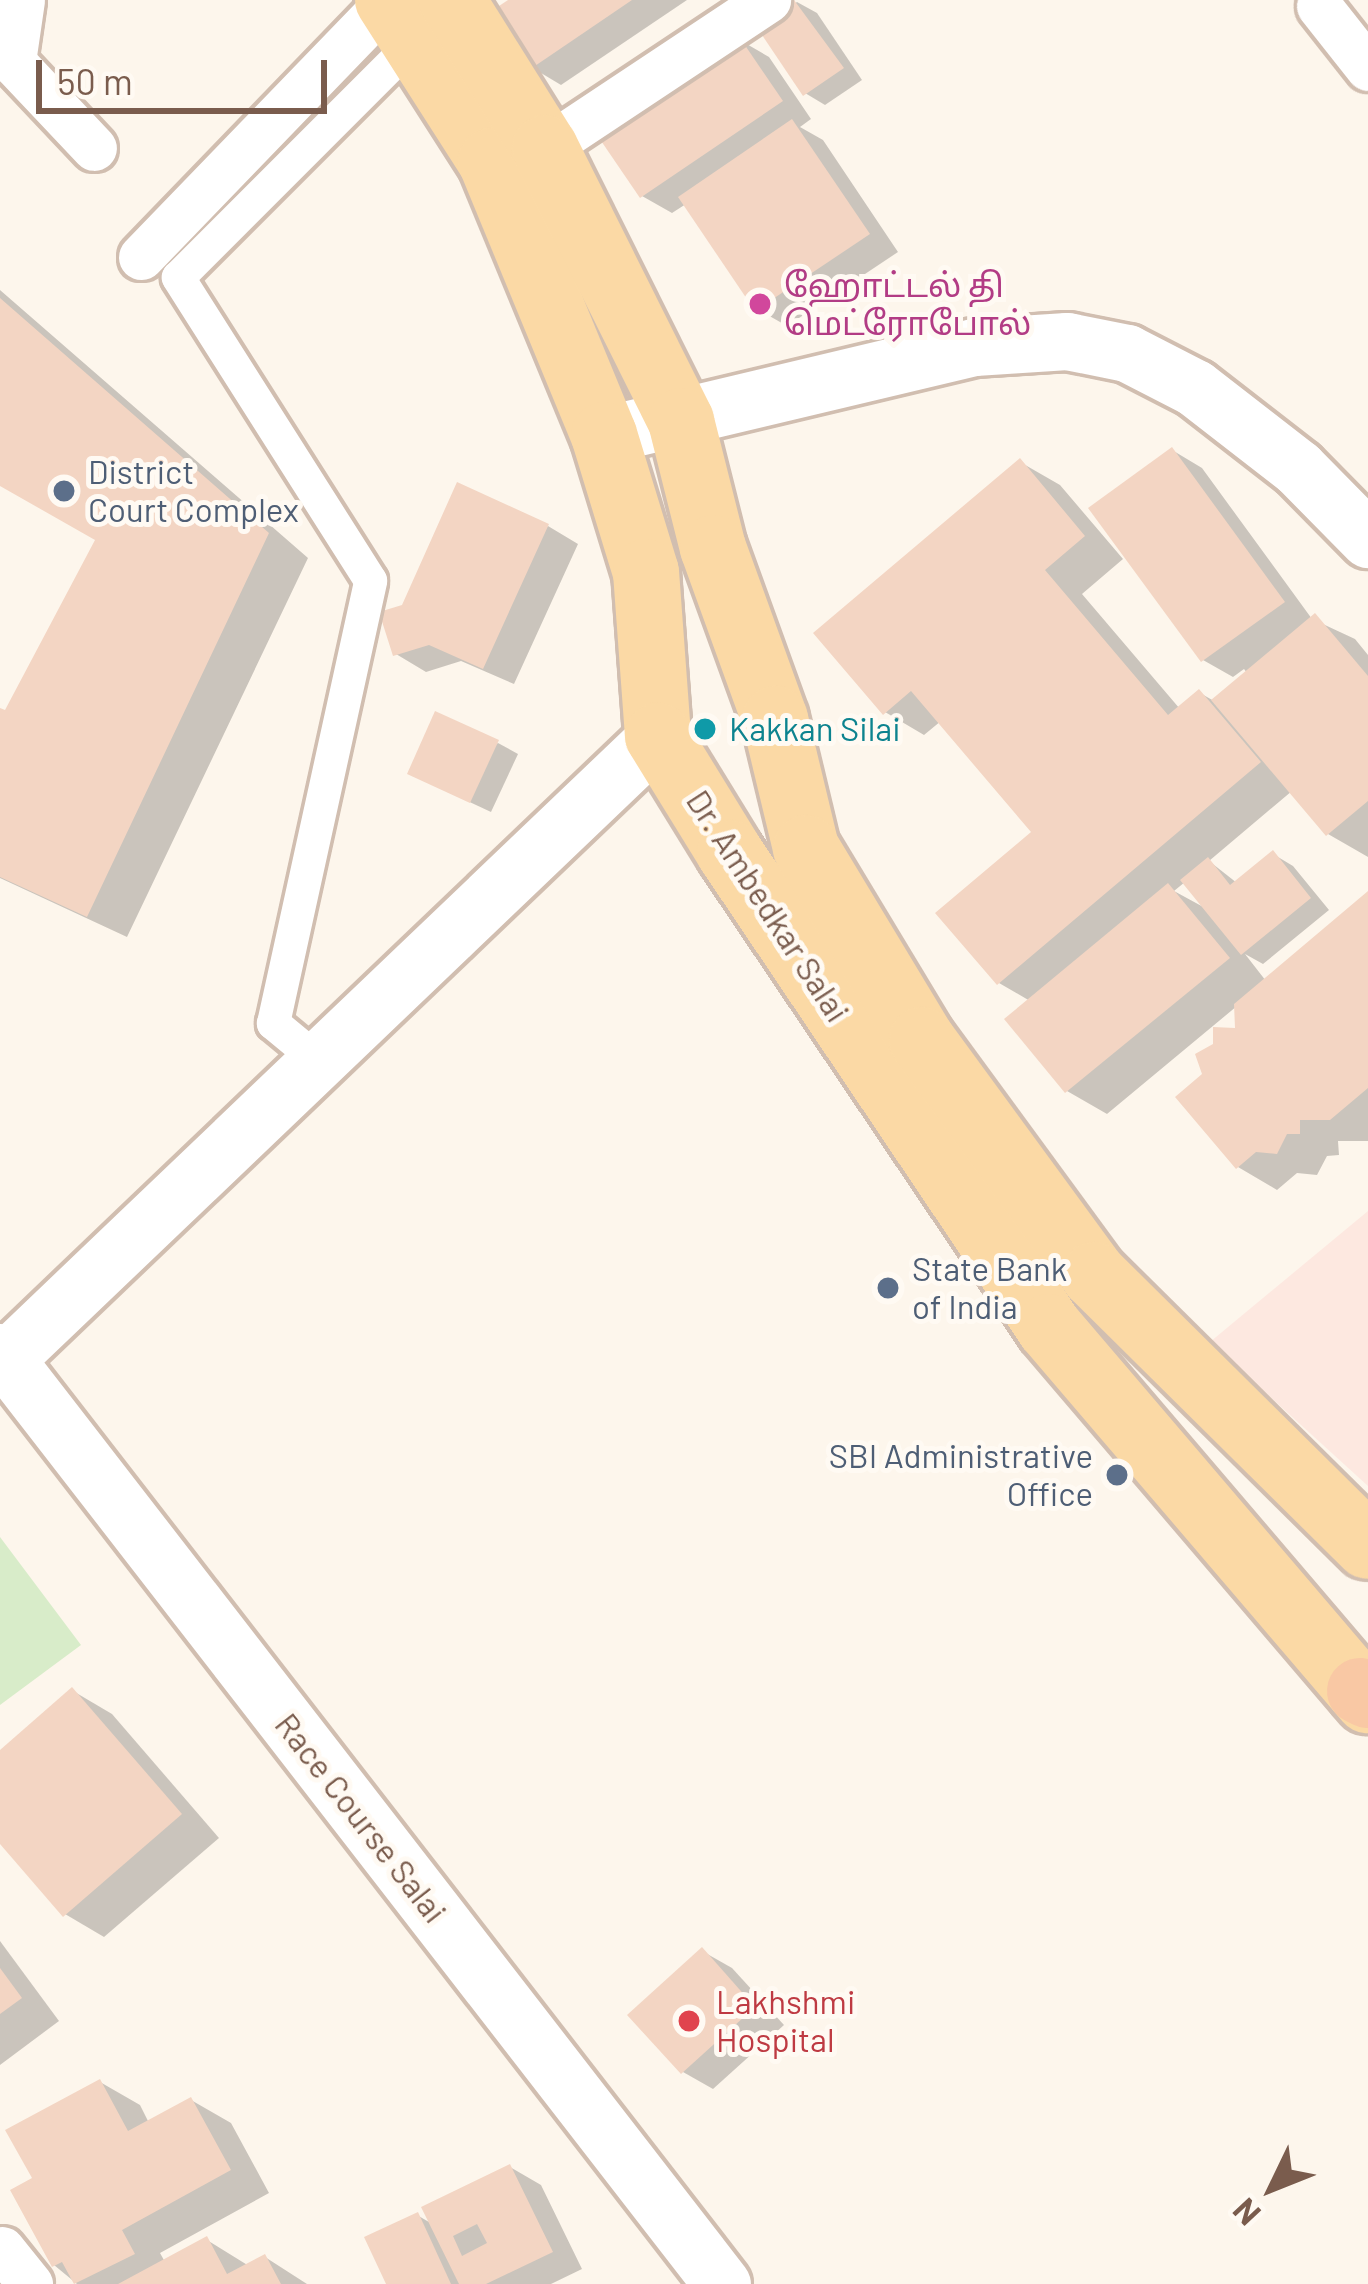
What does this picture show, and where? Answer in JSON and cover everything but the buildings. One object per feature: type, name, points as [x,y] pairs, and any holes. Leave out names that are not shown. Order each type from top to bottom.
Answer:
[{"type":"main road","name":"Dr. Ambedkar Salai","points":[[410,11],[518,154],[681,421],[713,548],[775,719],[806,848],[922,1040],[1094,1275],[1368,1546]]},
{"type":"main road","name":"Dr. Ambedkar Salai","points":[[518,154],[646,572],[658,736],[730,853],[1049,1327],[1365,1696]]},
{"type":"street","points":[[22,0],[13,62],[94,148]]},
{"type":"street","points":[[518,154],[768,0]]},
{"type":"street","points":[[1319,6],[1368,68]]},
{"type":"street","points":[[141,257],[410,11]]},
{"type":"street","points":[[319,1060],[273,1023],[370,580],[178,277],[410,11]]},
{"type":"street","points":[[604,435],[681,421],[974,347],[1066,341],[1127,353],[1195,388],[1298,468],[1368,539]]},
{"type":"street","points":[[3,1356],[658,736]]},
{"type":"street","name":"Race Course Salai","points":[[3,1356],[722,2284]]},
{"type":"shaded area","points":[[1368,1211],[1368,1486],[1210,1342]]},
{"type":"green space","points":[[0,1537],[81,1645],[0,1705]]},
{"type":"place","name":"ஹோட்டல் தி மெட்ரோபோல்","points":[[760,304]]},
{"type":"place","name":"District Court Complex","points":[[64,491]]},
{"type":"place","name":"Kakkan Silai","points":[[705,729]]},
{"type":"place","name":"State Bank of India","points":[[888,1288]]},
{"type":"place","name":"SBI Administrative Office","points":[[1117,1475]]},
{"type":"place","name":"Lakhshmi Hospital","points":[[689,2021]]}]
